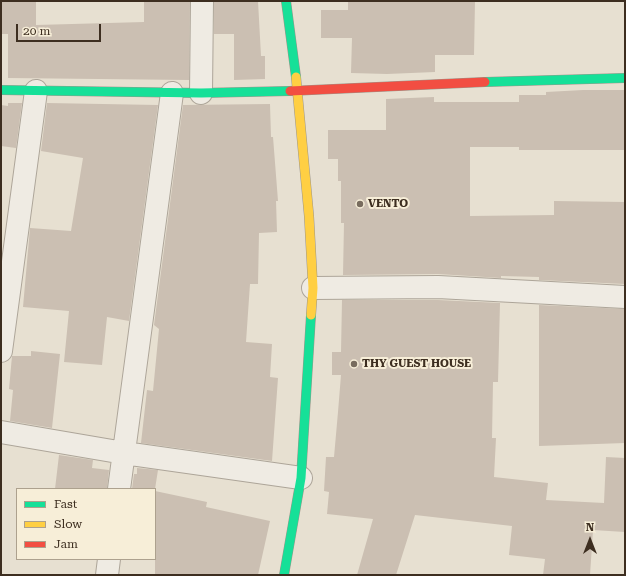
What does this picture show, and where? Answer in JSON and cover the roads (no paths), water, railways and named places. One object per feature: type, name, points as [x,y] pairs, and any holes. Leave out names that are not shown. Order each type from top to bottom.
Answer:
[{"type":"street","points":[[201,93],[202,1]]},
{"type":"street","points":[[284,575],[301,478],[313,288],[309,216],[298,90],[286,1]]},
{"type":"street","points":[[1,90],[201,93],[583,78],[625,78]]},
{"type":"street","points":[[1,352],[36,91]]},
{"type":"street","points":[[119,488],[172,93]]},
{"type":"street","points":[[313,288],[438,286],[625,297]]},
{"type":"street","points":[[1,432],[124,453],[301,478]]},
{"type":"street","points":[[107,575],[109,560]]},
{"type":"place","name":"VENTO","points":[[360,204]]},
{"type":"place","name":"THY GUEST HOUSE","points":[[354,364]]}]
